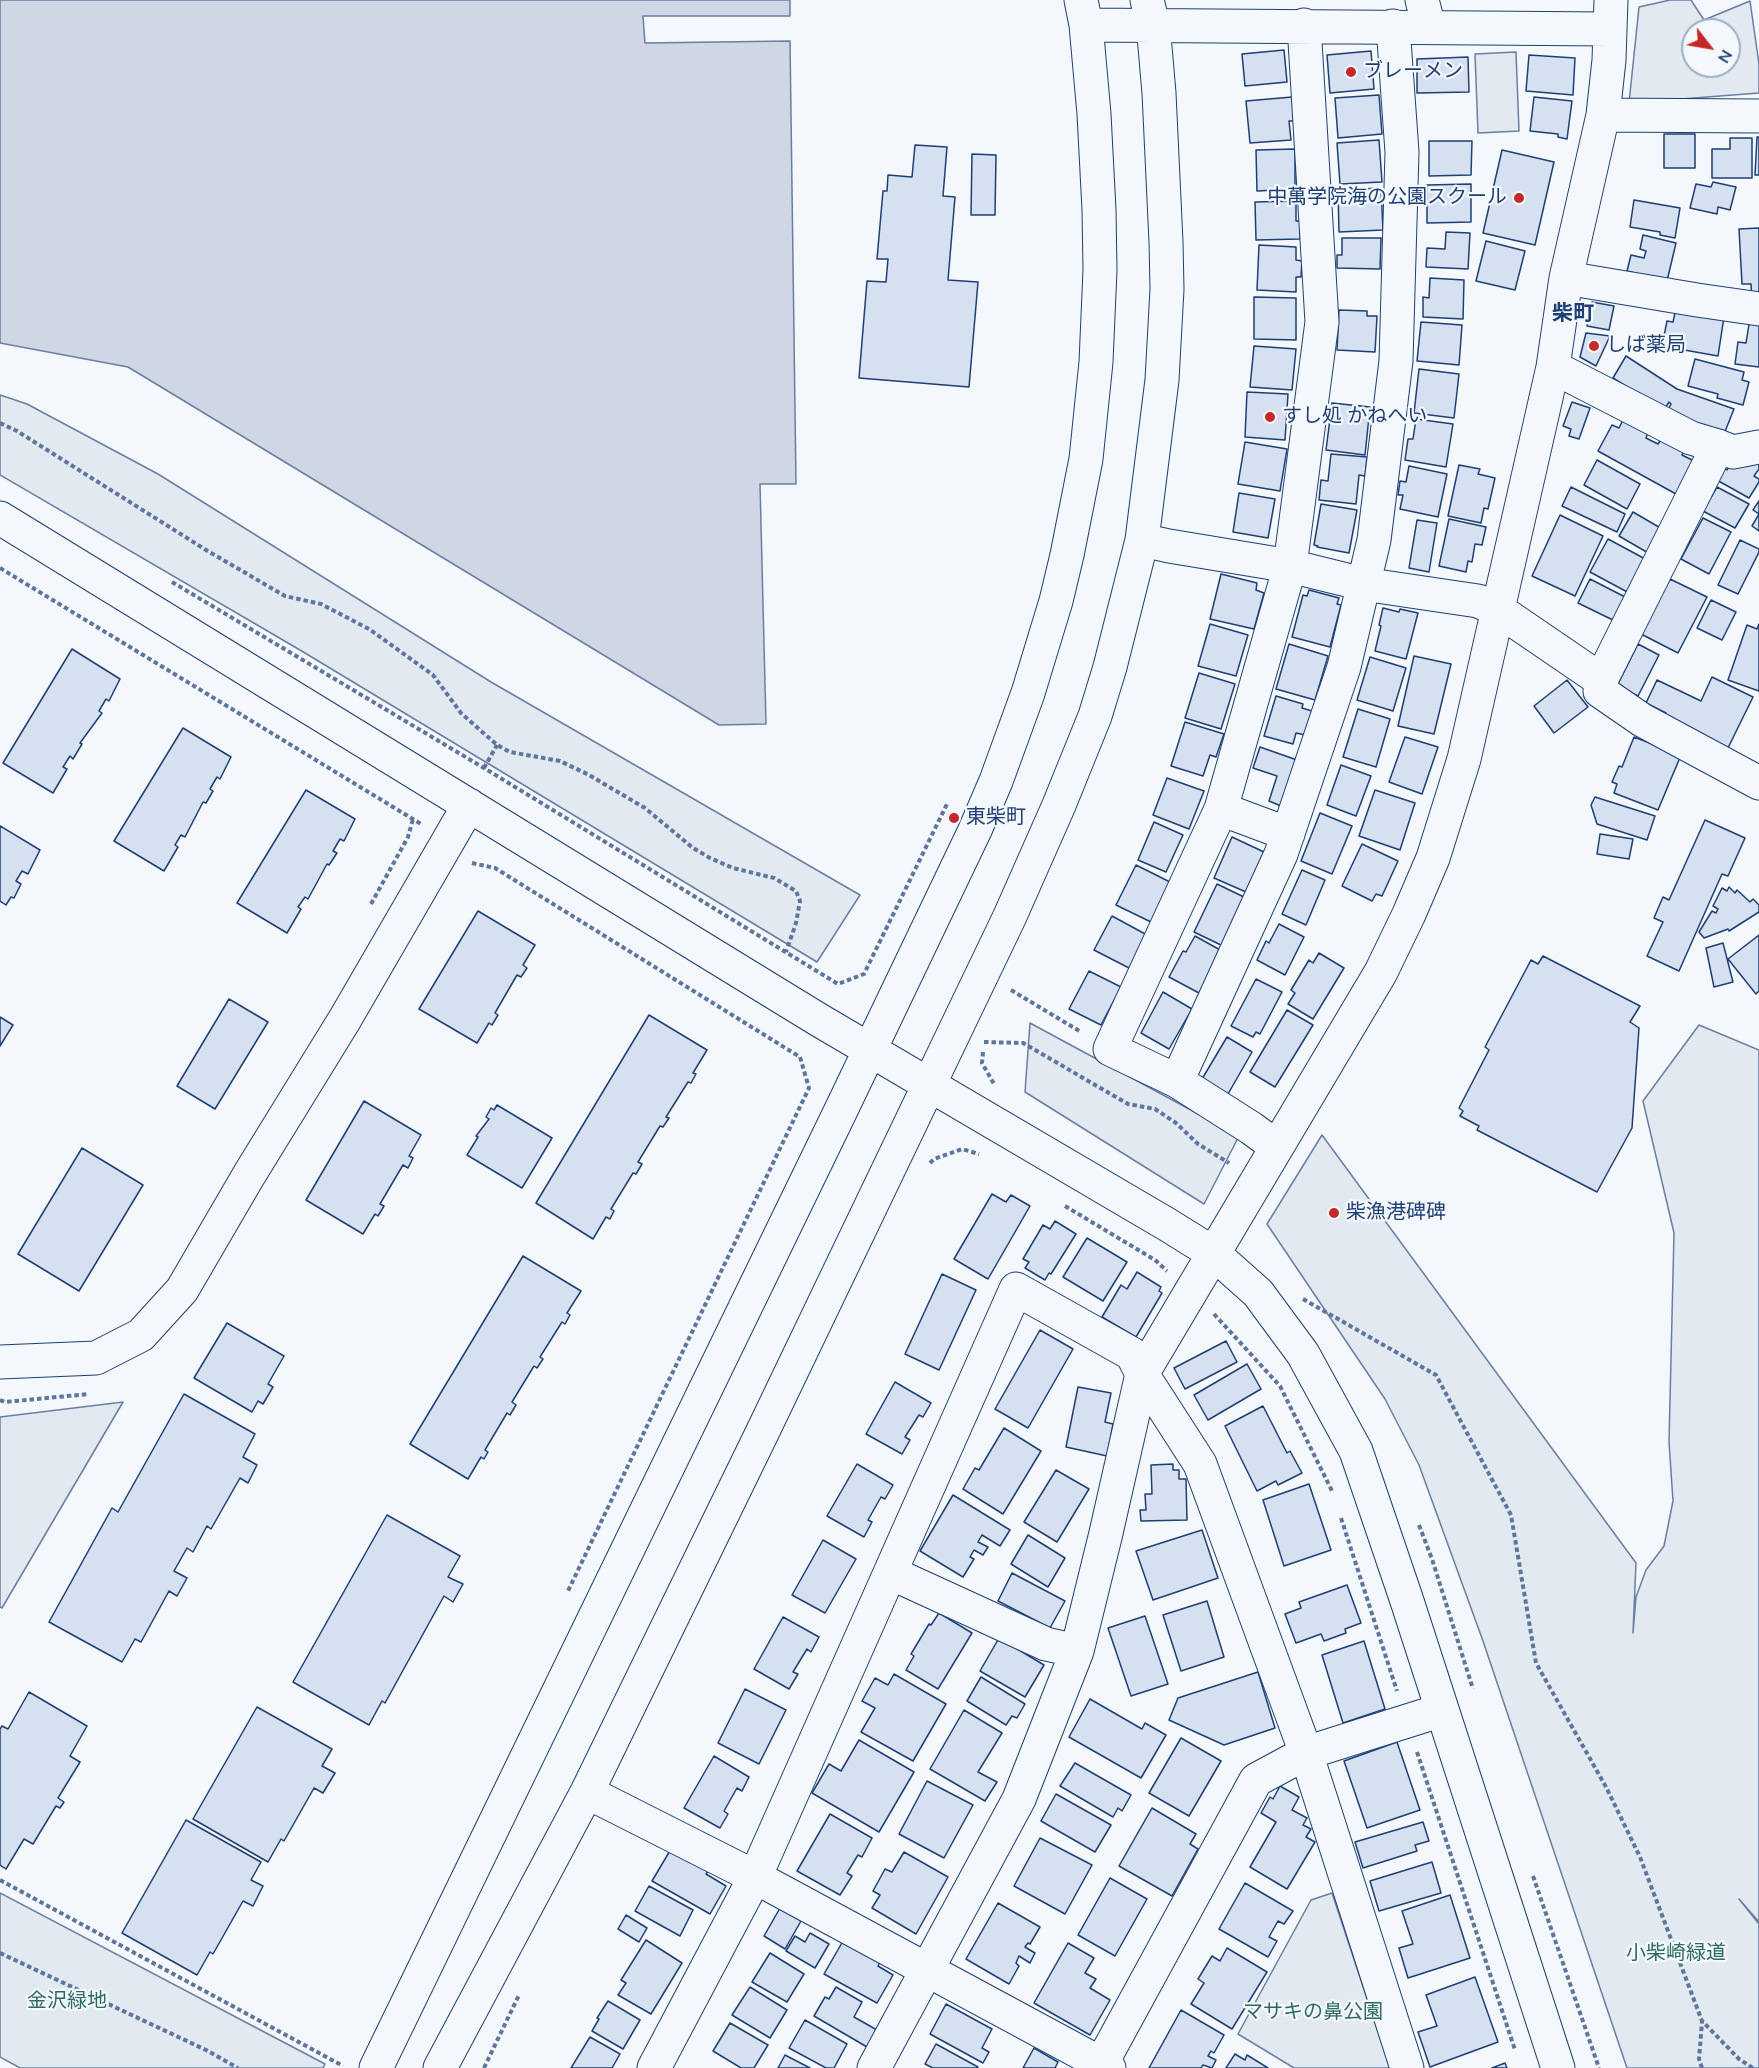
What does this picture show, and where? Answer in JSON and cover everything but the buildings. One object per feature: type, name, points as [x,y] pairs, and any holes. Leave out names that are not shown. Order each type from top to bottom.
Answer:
[{"type":"street","points":[[376,2068],[970,840],[996,781],[1031,683],[1067,555],[1086,459],[1096,362],[1100,210],[1094,114],[1083,12],[1150,12],[1304,25],[1393,26],[1425,13],[1610,14],[1610,60],[1603,115],[1566,278],[1553,367],[1464,759],[1433,858],[1381,972],[1142,1374],[1077,1651],[1019,1799],[874,2068]]},
{"type":"street","points":[[440,2068],[587,1792],[1010,916],[1091,726],[1110,667],[1142,540],[1162,380],[1167,289],[1165,194],[1150,12]]},
{"type":"street","points":[[1277,1147],[1176,1081],[1110,1049],[1221,809],[1290,567],[1322,322],[1304,25]]},
{"type":"street","points":[[1176,1081],[1281,854],[1344,666],[1374,540],[1396,361],[1402,152],[1393,26]]},
{"type":"street","points":[[1603,115],[1759,116]]},
{"type":"street","points":[[1566,278],[1759,309]]},
{"type":"street","points":[[1553,367],[1691,438],[1733,452],[1759,447]]},
{"type":"street","points":[[1719,446],[1601,680],[1600,691],[1642,720],[1759,783]]},
{"type":"street","points":[[0,518],[869,1049],[1213,1254],[1258,1293],[1303,1354],[1356,1451],[1558,2068]]},
{"type":"street","points":[[1142,540],[1290,567],[1364,584],[1478,601],[1497,609],[1601,680]]},
{"type":"street","points":[[0,1362],[96,1358],[141,1335],[182,1290],[249,1175],[345,1019],[469,805]]},
{"type":"street","points":[[1221,809],[1288,834]]},
{"type":"street","points":[[654,2068],[755,1878],[1016,1289],[1132,1354],[1142,1374],[1200,1464],[1306,1753],[1407,2068]]},
{"type":"street","points":[[891,1573],[1046,1644],[1077,1651]]},
{"type":"street","points":[[587,1792],[755,1878],[1103,2066],[1256,1780],[1306,1753],[1442,1710]]},
{"type":"path","points":[[0,423],[17,431],[206,550],[285,596],[321,604],[369,630],[433,675],[461,713],[497,745],[510,752],[560,761],[589,775],[645,808],[693,848],[710,858],[733,868],[774,878],[796,891],[800,901],[796,923],[786,952]]},
{"type":"path","points":[[0,568],[413,819],[408,837],[368,909]]},
{"type":"path","points":[[162,576],[484,768],[838,984],[864,974],[951,796]]},
{"type":"path","points":[[484,768],[497,745]]},
{"type":"path","points":[[470,862],[495,868],[800,1057],[809,1088]]},
{"type":"path","points":[[1007,988],[1110,1049]]},
{"type":"path","points":[[988,1032],[983,1042],[982,1063],[997,1089]]},
{"type":"path","points":[[983,1042],[1023,1043],[1128,1104],[1155,1109],[1198,1144],[1232,1166]]},
{"type":"path","points":[[934,1159],[962,1149],[980,1155]]},
{"type":"path","points":[[1061,1203],[1155,1260],[1189,1293],[1208,1306],[1280,1386],[1332,1491]]},
{"type":"path","points":[[1299,1298],[1307,1300],[1436,1375],[1511,1515],[1536,1663],[1606,1787],[1640,1857],[1702,2021],[1739,2058],[1753,2068]]},
{"type":"path","points":[[1340,1514],[1399,1695]]},
{"type":"path","points":[[1415,1515],[1432,1559],[1474,1694]]},
{"type":"path","points":[[1417,1751],[1517,2057]]},
{"type":"path","points":[[1532,1871],[1599,2068]]},
{"type":"path","points":[[0,1880],[343,2066]]},
{"type":"path","points":[[0,1953],[206,2050],[238,2068]]},
{"type":"path","points":[[1702,2021],[1699,2059],[1702,2068]]},
{"type":"green space","points":[[1670,0],[1691,0],[1703,18],[1681,18],[1681,78],[1741,78],[1741,18],[1709,18],[1750,1],[1759,64],[1759,93],[1629,103],[1639,7]]},
{"type":"green space","points":[[1516,52],[1519,131],[1478,133],[1475,54]]},
{"type":"green space","points":[[0,395],[27,404],[158,474],[491,682],[860,895],[817,962],[300,650],[0,475]]},
{"type":"green space","points":[[1030,1023],[1239,1136],[1204,1204],[1025,1092]]},
{"type":"green space","name":"小柴崎緑道","points":[[1699,1025],[1759,1050],[1759,1922],[1739,1899],[1759,1924],[1759,2068],[1627,2068],[1483,1641],[1419,1465],[1385,1399],[1267,1224],[1322,1135],[1636,1563],[1633,1633],[1636,1597],[1646,1570],[1664,1546],[1673,1501],[1669,1442],[1674,1233],[1643,1101]]},
{"type":"green space","points":[[123,1402],[2,1608],[0,1607],[0,1417]]},
{"type":"green space","name":"金沢緑地","points":[[0,1893],[325,2064],[323,2068],[20,2068],[0,2057]]},
{"type":"green space","name":"マサキの鼻公園","points":[[1332,1893],[1390,2068],[1294,2068],[1238,2034],[1311,1900]]},
{"type":"shaded area","points":[[0,0],[790,0],[790,16],[643,16],[645,43],[790,41],[796,484],[760,484],[766,724],[719,725],[128,367],[0,343]]},
{"type":"place","name":"ブレーメン","points":[[1351,72]]},
{"type":"place","name":"中萬学院海の公園スクール","points":[[1519,198]]},
{"type":"place","name":"しば薬局","points":[[1594,346]]},
{"type":"place","name":"すし処 かねへい","points":[[1270,417]]},
{"type":"place","name":"東柴町","points":[[954,818]]},
{"type":"place","name":"柴漁港碑碑","points":[[1334,1213]]},
{"type":"district","name":"柴町","points":[[1573,315]]}]
